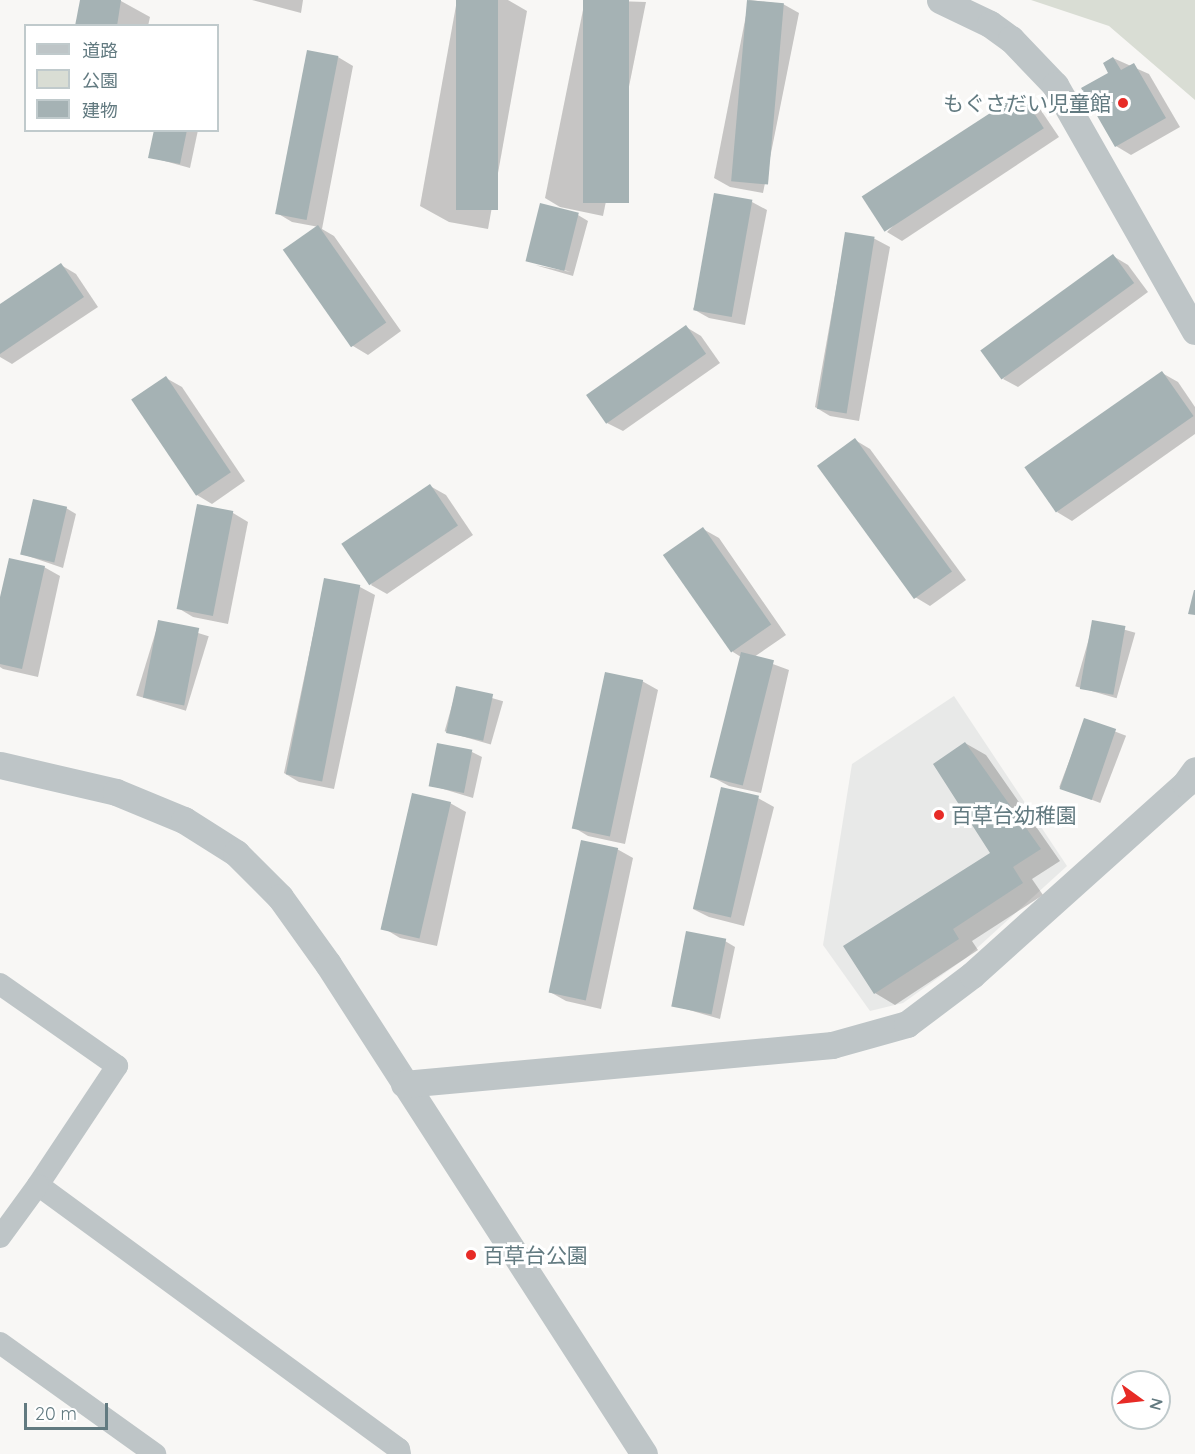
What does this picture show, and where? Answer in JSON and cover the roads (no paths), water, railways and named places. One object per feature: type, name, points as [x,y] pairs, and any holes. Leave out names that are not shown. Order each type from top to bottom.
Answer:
[{"type":"street","points":[[940,0],[990,24],[1030,56],[1055,85],[1195,331]]},
{"type":"street","points":[[0,765],[116,792],[184,820],[236,853],[280,897],[328,964],[644,1454]]},
{"type":"street","points":[[404,1084],[832,1046],[907,1024],[972,975],[1192,780]]},
{"type":"street","points":[[0,984],[117,1066],[38,1185],[0,1237]]},
{"type":"street","points":[[38,1185],[399,1449],[400,1454]]},
{"type":"street","points":[[0,1343],[155,1454]]},
{"type":"place","name":"もぐさだい児童館","points":[[1123,103]]},
{"type":"place","name":"百草台幼稚園","points":[[939,815]]},
{"type":"place","name":"百草台公園","points":[[471,1255]]}]
